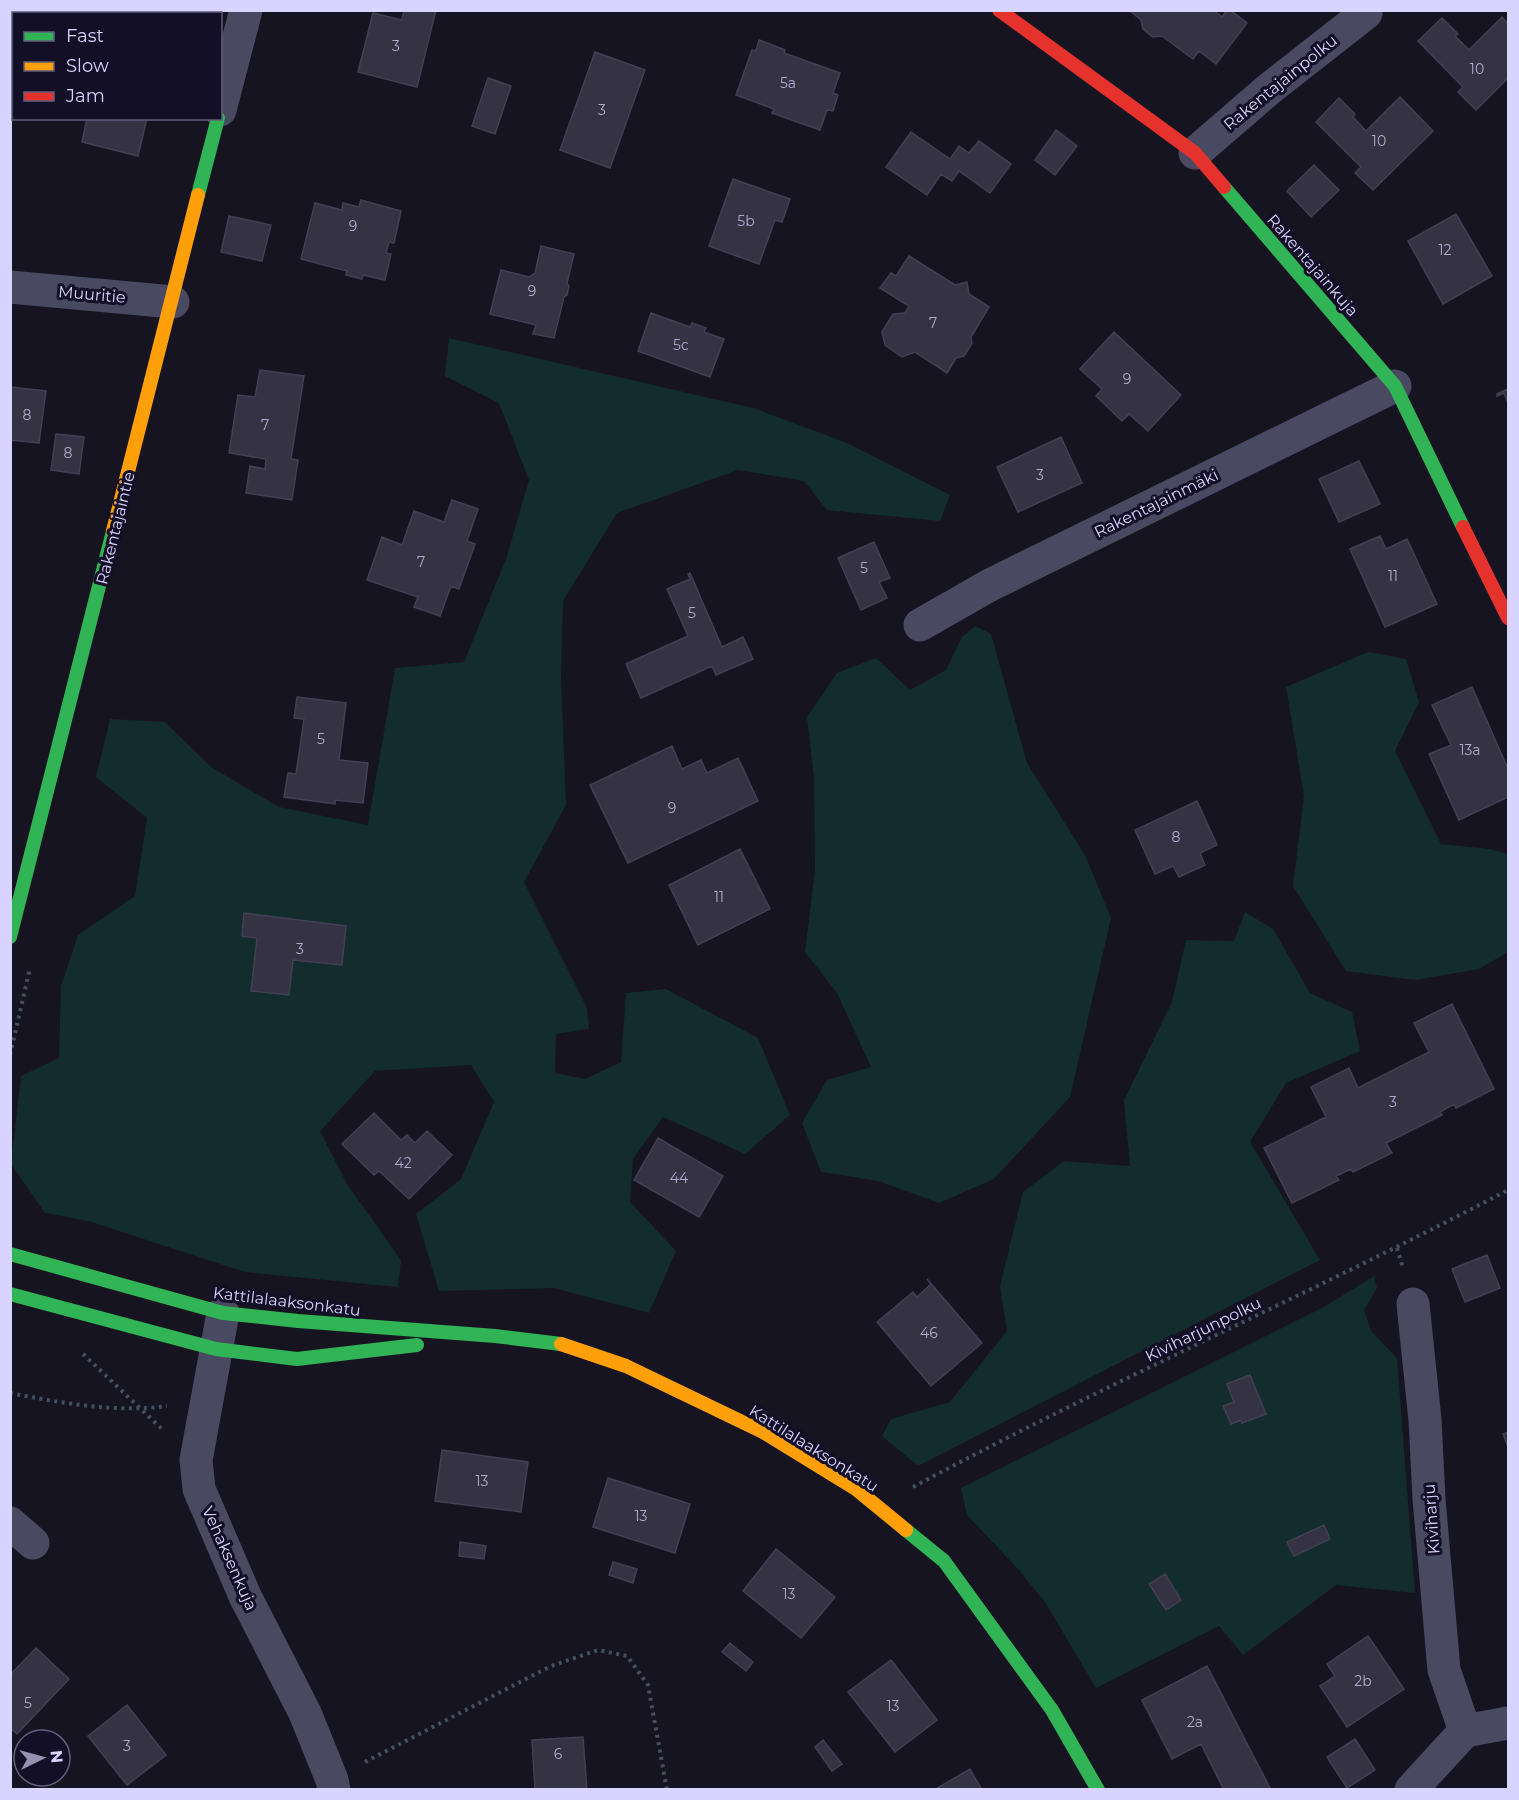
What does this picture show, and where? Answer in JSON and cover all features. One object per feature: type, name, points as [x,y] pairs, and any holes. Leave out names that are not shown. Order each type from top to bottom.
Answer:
[{"type":"street","points":[[222,102],[246,10]]},
{"type":"street","name":"Rakentajainkuja","points":[[999,10],[1195,153],[1395,386],[1509,618]]},
{"type":"street","name":"Rakentajainpolku","points":[[1195,153],[1269,89],[1366,13]]},
{"type":"street","name":"Rakentajaintie","points":[[10,938],[218,120]]},
{"type":"street","name":"Muuritie","points":[[10,287],[173,302]]},
{"type":"street","name":"Rakentajainmäki","points":[[920,625],[990,585],[1395,386]]},
{"type":"street","name":"Kattilalaaksonkatu","points":[[10,1254],[223,1313],[495,1336],[562,1344],[626,1366],[763,1432],[856,1489],[944,1561],[1052,1710],[1098,1790]]},
{"type":"street","name":"Kattilalaaksonkatu","points":[[10,1294],[216,1349],[297,1359],[495,1336]]},
{"type":"street","name":"Kiviharju","points":[[1413,1304],[1425,1420],[1429,1499],[1444,1670],[1465,1731]]},
{"type":"street","name":"Vehaksenkuja","points":[[223,1313],[196,1460],[199,1489],[245,1596],[305,1713],[333,1784]]},
{"type":"street","points":[[1411,1790],[1465,1731],[1509,1723]]},
{"type":"path","name":"Kiviharjunpolku","points":[[909,1490],[1009,1436],[1397,1248],[1509,1190]]},
{"type":"path","points":[[82,1352],[140,1410],[196,1460]]},
{"type":"path","points":[[10,1393],[50,1401],[140,1410],[174,1405]]},
{"type":"path","points":[[333,1784],[551,1666],[598,1650],[627,1656],[648,1685],[667,1790]]},
{"type":"green space","points":[[449,338],[753,408],[847,443],[950,495],[940,521],[827,510],[804,481],[738,470],[617,513],[563,601],[561,679],[566,805],[524,882],[587,1008],[589,1029],[556,1034],[555,1073],[585,1079],[621,1062],[626,993],[666,989],[758,1038],[790,1115],[745,1154],[663,1117],[633,1159],[630,1202],[676,1251],[649,1313],[554,1288],[439,1291],[416,1214],[461,1179],[494,1102],[471,1065],[375,1071],[320,1131],[347,1184],[401,1260],[398,1287],[245,1272],[88,1221],[45,1213],[11,1164],[21,1076],[59,1058],[61,986],[78,935],[135,896],[147,818],[96,777],[110,719],[165,722],[211,767],[279,807],[368,825],[395,668],[464,662],[506,559],[529,480],[499,403],[445,376]]},
{"type":"green space","points":[[975,626],[991,634],[1027,763],[1085,855],[1111,918],[1070,1097],[994,1179],[939,1203],[879,1181],[821,1172],[802,1123],[827,1080],[871,1067],[837,993],[805,952],[815,870],[814,778],[807,717],[837,673],[876,658],[910,690],[946,670],[962,637]]},
{"type":"green space","points":[[1368,652],[1406,659],[1419,702],[1395,751],[1441,844],[1490,849],[1508,854],[1508,952],[1479,969],[1415,980],[1346,971],[1293,886],[1304,796],[1286,687]]},
{"type":"green space","points":[[1245,912],[1273,929],[1310,993],[1352,1012],[1360,1051],[1286,1083],[1250,1142],[1320,1260],[918,1466],[882,1436],[891,1419],[950,1402],[1007,1331],[1000,1286],[1023,1192],[1064,1161],[1130,1166],[1124,1100],[1172,1002],[1186,940],[1234,941]]},
{"type":"green space","points":[[1374,1276],[1377,1288],[1364,1310],[1371,1331],[1397,1358],[1415,1593],[1336,1585],[1243,1655],[1219,1626],[1096,1688],[1045,1602],[1018,1569],[967,1515],[961,1488],[1324,1307]]},
{"type":"building","points":[[10,10],[23,10],[23,12],[12,12],[12,35],[10,35]]},
{"type":"building","points":[[112,10],[173,10],[172,12],[112,12]]},
{"type":"building","points":[[404,10],[436,10],[417,87],[358,72],[373,13],[402,20]]},
{"type":"building","points":[[1129,10],[1213,10],[1222,17],[1227,10],[1230,10],[1247,23],[1216,64],[1199,51],[1193,59],[1162,36],[1153,37],[1143,29],[1141,20]]},
{"type":"building","points":[[1502,17],[1508,24],[1508,78],[1476,110],[1458,92],[1463,87],[1418,41],[1442,18],[1458,34],[1455,36],[1469,50]]},
{"type":"building","points":[[759,40],[785,50],[784,53],[840,73],[833,93],[838,95],[833,111],[827,110],[820,130],[772,113],[774,109],[736,95],[752,50],[756,51]]},
{"type":"building","points":[[595,52],[645,70],[610,168],[560,150]]},
{"type":"building","points":[[488,78],[511,86],[495,134],[472,126]]},
{"type":"building","points":[[10,89],[12,90],[12,102],[10,114]]},
{"type":"building","points":[[1400,97],[1433,131],[1373,190],[1355,173],[1361,167],[1316,122],[1339,98],[1355,114],[1353,117],[1366,131]]},
{"type":"building","points":[[87,120],[147,120],[138,156],[82,142]]},
{"type":"building","points":[[1056,130],[1077,146],[1055,175],[1035,160]]},
{"type":"building","points":[[911,132],[950,159],[959,146],[969,153],[979,141],[1011,164],[990,193],[959,171],[952,181],[941,174],[927,195],[886,167]]},
{"type":"building","points":[[1314,165],[1339,190],[1311,217],[1287,191]]},
{"type":"building","points":[[733,179],[790,199],[782,222],[775,220],[759,264],[709,246]]},
{"type":"building","points":[[361,200],[401,211],[394,243],[389,242],[386,253],[391,254],[385,280],[363,275],[362,279],[346,275],[347,271],[301,259],[315,203],[342,210],[343,203],[359,207]]},
{"type":"building","points":[[1456,214],[1492,276],[1443,304],[1408,241]]},
{"type":"building","points":[[229,216],[271,225],[262,261],[221,252]]},
{"type":"building","points":[[541,246],[574,254],[567,283],[569,286],[567,295],[564,297],[554,338],[533,334],[536,325],[490,314],[501,270],[529,277],[535,273]]},
{"type":"building","points":[[909,256],[955,285],[967,282],[969,294],[989,307],[971,337],[972,343],[964,356],[956,358],[947,373],[915,352],[902,357],[885,345],[882,332],[893,314],[905,313],[909,306],[880,288],[891,273],[896,276]]},
{"type":"building","points":[[651,313],[690,327],[692,323],[706,328],[704,332],[724,339],[710,377],[638,351]]},
{"type":"building","points":[[1114,332],[1181,395],[1148,431],[1129,414],[1122,421],[1096,396],[1102,389],[1080,369]]},
{"type":"building","points":[[260,370],[304,376],[291,459],[298,460],[292,500],[246,493],[250,466],[265,469],[266,459],[229,453],[238,395],[255,397]]},
{"type":"building","points":[[10,387],[46,391],[39,443],[10,440]]},
{"type":"building","points":[[1508,389],[1508,403],[1504,393],[1497,396],[1497,394]]},
{"type":"building","points":[[56,434],[84,437],[79,474],[51,470]]},
{"type":"building","points":[[1061,437],[1082,483],[1018,512],[997,467]]},
{"type":"building","points":[[1359,461],[1380,504],[1339,522],[1319,479]]},
{"type":"building","points":[[452,500],[478,509],[467,541],[475,544],[459,589],[451,586],[440,616],[414,607],[418,597],[367,580],[382,537],[402,545],[414,511],[444,522]]},
{"type":"building","points":[[1380,536],[1386,549],[1407,539],[1437,604],[1385,627],[1350,549]]},
{"type":"building","points":[[874,542],[890,578],[879,582],[887,598],[861,610],[838,558]]},
{"type":"building","points":[[690,573],[722,647],[743,637],[753,659],[716,675],[712,666],[641,698],[626,664],[688,636],[667,589],[690,579],[688,574]]},
{"type":"building","points":[[1472,687],[1508,769],[1508,797],[1459,820],[1429,754],[1451,745],[1432,705]]},
{"type":"building","points":[[297,697],[346,703],[339,760],[368,763],[363,803],[335,800],[335,804],[284,797],[288,773],[296,774],[304,719],[294,718]]},
{"type":"building","points":[[672,746],[682,769],[701,760],[707,773],[738,758],[758,801],[628,863],[590,785]]},
{"type":"building","points":[[1197,801],[1217,845],[1200,853],[1205,865],[1179,877],[1173,866],[1155,874],[1135,830]]},
{"type":"building","points":[[740,849],[770,909],[698,945],[669,885]]},
{"type":"building","points":[[244,913],[346,926],[342,965],[293,960],[289,995],[251,991],[257,938],[242,936]]},
{"type":"building","points":[[1452,1004],[1494,1089],[1456,1108],[1454,1104],[1440,1112],[1442,1115],[1386,1143],[1392,1153],[1353,1172],[1351,1169],[1336,1176],[1339,1180],[1292,1203],[1264,1148],[1326,1117],[1311,1087],[1349,1068],[1358,1088],[1429,1052],[1414,1023]]},
{"type":"building","points":[[374,1113],[401,1140],[407,1135],[415,1143],[427,1131],[452,1155],[409,1199],[379,1171],[374,1175],[342,1144]]},
{"type":"building","points":[[658,1138],[723,1176],[699,1217],[634,1180]]},
{"type":"building","points":[[1487,1255],[1500,1288],[1465,1302],[1452,1269]]},
{"type":"building","points":[[927,1279],[982,1343],[931,1386],[877,1322],[913,1292],[917,1297],[931,1284]]},
{"type":"building","points":[[1250,1375],[1266,1414],[1242,1423],[1241,1420],[1231,1424],[1223,1406],[1234,1402],[1227,1384]]},
{"type":"building","points":[[1508,1432],[1508,1447],[1503,1434]]},
{"type":"building","points":[[442,1450],[528,1462],[521,1512],[435,1501]]},
{"type":"building","points":[[608,1478],[690,1504],[675,1553],[593,1527]]},
{"type":"building","points":[[1324,1525],[1330,1539],[1294,1556],[1287,1542]]},
{"type":"building","points":[[460,1542],[486,1546],[484,1559],[459,1556]]},
{"type":"building","points":[[776,1549],[835,1597],[801,1638],[743,1591]]},
{"type":"building","points":[[613,1562],[637,1569],[633,1583],[609,1575]]},
{"type":"building","points":[[1165,1574],[1181,1600],[1166,1610],[1149,1584]]},
{"type":"building","points":[[1368,1636],[1404,1689],[1347,1727],[1320,1686],[1335,1676],[1327,1664]]},
{"type":"building","points":[[730,1643],[753,1662],[746,1671],[722,1652]]},
{"type":"building","points":[[36,1648],[69,1679],[23,1728],[12,1730],[10,1728],[10,1675]]},
{"type":"building","points":[[891,1660],[937,1720],[895,1752],[848,1692]]},
{"type":"building","points":[[1207,1666],[1271,1790],[1224,1790],[1201,1744],[1172,1759],[1142,1700]]},
{"type":"building","points":[[127,1705],[166,1755],[127,1785],[88,1736]]},
{"type":"building","points":[[583,1737],[587,1790],[535,1790],[532,1740]]},
{"type":"building","points":[[1355,1739],[1375,1770],[1347,1788],[1327,1757]]},
{"type":"building","points":[[823,1740],[842,1764],[832,1771],[815,1747]]},
{"type":"building","points":[[970,1769],[982,1790],[934,1790]]},
{"type":"traffic: fast","points":[[198,195],[217,120]]},
{"type":"traffic: fast","points":[[1224,187],[1395,386],[1463,527]]},
{"type":"traffic: fast","points":[[10,937],[113,531]]},
{"type":"traffic: fast","points":[[10,1254],[223,1313],[495,1336],[561,1344]]},
{"type":"traffic: fast","points":[[10,1294],[216,1349],[297,1359],[417,1345]]},
{"type":"traffic: fast","points":[[906,1530],[944,1561],[1052,1710],[1098,1790]]},
{"type":"traffic: slow","points":[[113,531],[198,195]]},
{"type":"traffic: slow","points":[[561,1344],[626,1366],[763,1432],[856,1489],[906,1530]]},
{"type":"traffic: jam","points":[[999,10],[1195,153],[1224,187]]},
{"type":"traffic: jam","points":[[1463,527],[1508,618]]}]
